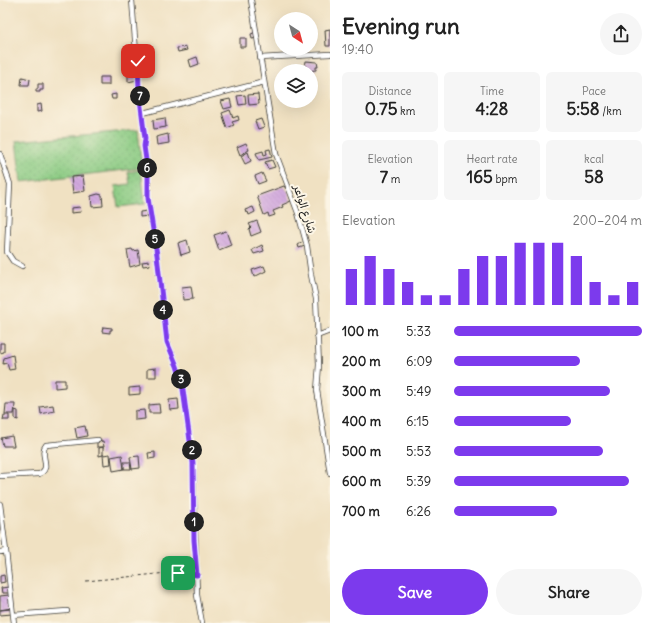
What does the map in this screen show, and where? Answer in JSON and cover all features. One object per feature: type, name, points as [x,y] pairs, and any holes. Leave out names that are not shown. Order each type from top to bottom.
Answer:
[{"type":"street","points":[[132,0],[139,91],[144,113],[144,146],[148,174],[148,198],[157,255],[167,342],[182,382],[193,463],[194,540],[197,595],[202,623]]},
{"type":"street","name":"شارع الواعر","points":[[251,0],[276,154],[298,213],[307,246],[316,299],[319,365],[317,390],[330,473]]},
{"type":"street","points":[[261,58],[330,54]]},
{"type":"street","points":[[144,113],[264,82]]},
{"type":"street","points":[[0,154],[2,167],[10,184],[7,252],[13,261],[22,266]]},
{"type":"street","points":[[317,336],[330,330]]},
{"type":"street","points":[[0,476],[39,474],[43,472],[45,468],[43,449],[46,445],[98,440]]},
{"type":"street","points":[[0,504],[3,551],[14,623]]},
{"type":"street","points":[[13,615],[67,611]]},
{"type":"path","points":[[86,581],[167,573],[197,575]]},
{"type":"green space","points":[[138,130],[142,168],[21,182],[16,141]]},
{"type":"green space","points":[[141,170],[145,204],[118,207],[115,186],[130,184],[128,172]]},
{"type":"building","points":[[330,29],[330,46],[326,46],[325,30]]},
{"type":"building","points":[[256,32],[257,38],[252,39],[251,34]]},
{"type":"building","points":[[240,38],[246,38],[246,47],[240,47]]},
{"type":"building","points":[[186,47],[187,50],[178,52],[177,48]]},
{"type":"building","points":[[197,57],[199,64],[191,67],[189,60]]},
{"type":"building","points":[[306,61],[317,62],[317,64],[306,64]]},
{"type":"building","points":[[128,73],[136,73],[137,80],[128,82]]},
{"type":"building","points":[[22,77],[30,79],[29,85],[21,85]]},
{"type":"building","points":[[100,77],[109,77],[109,85],[100,85]]},
{"type":"building","points":[[38,84],[43,84],[43,90],[36,92],[36,89],[38,89]]},
{"type":"building","points":[[116,94],[116,99],[112,99],[111,95]]},
{"type":"building","points":[[258,94],[259,104],[249,105],[248,95]]},
{"type":"building","points":[[245,95],[246,104],[239,105],[237,96]]},
{"type":"building","points":[[230,99],[232,107],[224,109],[221,101]]},
{"type":"building","points":[[41,104],[42,111],[37,112],[37,105]]},
{"type":"building","points":[[230,110],[233,118],[238,116],[239,120],[232,122],[234,125],[227,128],[222,113]]},
{"type":"building","points":[[165,118],[166,127],[154,129],[153,120]]},
{"type":"building","points":[[261,119],[264,127],[258,129],[255,121]]},
{"type":"building","points":[[168,134],[169,143],[157,145],[156,137]]},
{"type":"building","points":[[246,143],[249,150],[240,155],[237,147]]},
{"type":"building","points":[[270,149],[272,157],[259,160],[256,153],[263,151],[264,155],[267,154],[266,150]]},
{"type":"building","points":[[248,152],[251,161],[245,164],[241,156]]},
{"type":"building","points":[[272,160],[275,167],[268,169],[265,162]]},
{"type":"building","points":[[262,173],[266,181],[258,184],[255,176]]},
{"type":"building","points":[[83,176],[85,191],[73,193],[71,177]]},
{"type":"building","points":[[284,186],[289,193],[291,201],[282,205],[283,207],[273,211],[275,215],[269,217],[268,213],[264,215],[257,196]]},
{"type":"building","points":[[98,194],[102,195],[103,206],[92,207],[91,196]]},
{"type":"building","points":[[80,207],[81,212],[71,213],[71,208]]},
{"type":"building","points":[[253,207],[255,212],[249,215],[248,212],[246,213],[245,210]]},
{"type":"building","points":[[147,211],[148,216],[140,217],[140,212]]},
{"type":"building","points":[[257,221],[261,232],[251,236],[249,229],[251,227],[249,224]]},
{"type":"building","points":[[226,231],[231,245],[219,250],[214,235]]},
{"type":"building","points":[[187,240],[190,252],[181,255],[178,243]]},
{"type":"building","points":[[303,242],[305,246],[299,248],[298,245]]},
{"type":"building","points":[[262,245],[264,251],[254,254],[252,250]]},
{"type":"building","points":[[132,249],[133,251],[138,250],[140,264],[130,267],[127,250]]},
{"type":"building","points":[[149,261],[150,265],[143,266],[142,262]]},
{"type":"building","points":[[264,266],[266,271],[254,277],[252,270]]},
{"type":"building","points":[[191,286],[193,299],[183,300],[182,287]]},
{"type":"building","points":[[103,327],[112,328],[112,330],[110,330],[110,333],[102,332]]},
{"type":"building","points":[[0,343],[4,343],[4,352],[0,353]]},
{"type":"building","points":[[13,355],[15,369],[9,370],[7,363],[3,364],[4,358]]},
{"type":"building","points":[[156,368],[156,377],[147,377],[147,369]]},
{"type":"building","points":[[55,380],[65,380],[65,387],[55,388]]},
{"type":"building","points":[[140,387],[140,394],[129,395],[129,388]]},
{"type":"building","points":[[178,399],[179,409],[170,410],[169,400]]},
{"type":"building","points":[[6,404],[15,404],[14,414],[5,414]]},
{"type":"building","points":[[159,404],[160,413],[149,413],[149,405]]},
{"type":"building","points":[[53,405],[54,411],[41,414],[40,407]]},
{"type":"building","points":[[15,410],[18,411],[18,420],[15,419]]},
{"type":"building","points":[[144,410],[145,419],[135,420],[135,411]]},
{"type":"building","points":[[4,415],[9,415],[9,420],[3,420]]},
{"type":"building","points":[[85,426],[87,436],[77,438],[75,428]]},
{"type":"building","points":[[12,436],[14,446],[3,446],[1,438]]},
{"type":"building","points":[[103,441],[104,447],[97,447],[97,442]]},
{"type":"building","points":[[103,447],[103,455],[99,456],[99,448]]},
{"type":"building","points":[[155,452],[155,458],[149,459],[148,453]]},
{"type":"building","points":[[110,454],[111,464],[104,465],[103,455]]},
{"type":"building","points":[[122,455],[124,469],[113,471],[111,457]]},
{"type":"building","points":[[139,456],[140,468],[132,469],[130,457]]},
{"type":"building","points":[[124,462],[130,462],[131,469],[124,469]]},
{"type":"building","points":[[4,575],[5,582],[0,583],[0,576]]},
{"type":"building","points":[[9,587],[9,593],[2,593],[1,588]]},
{"type":"building","points":[[9,595],[11,608],[0,610],[0,596]]},
{"type":"building","points":[[11,609],[12,614],[0,615],[0,610]]},
{"type":"route","points":[[138,61],[137,70],[143,113],[145,139],[144,146],[148,174],[148,198],[162,293],[163,316],[167,342],[182,382],[193,463],[194,540],[197,575],[178,573]]}]
